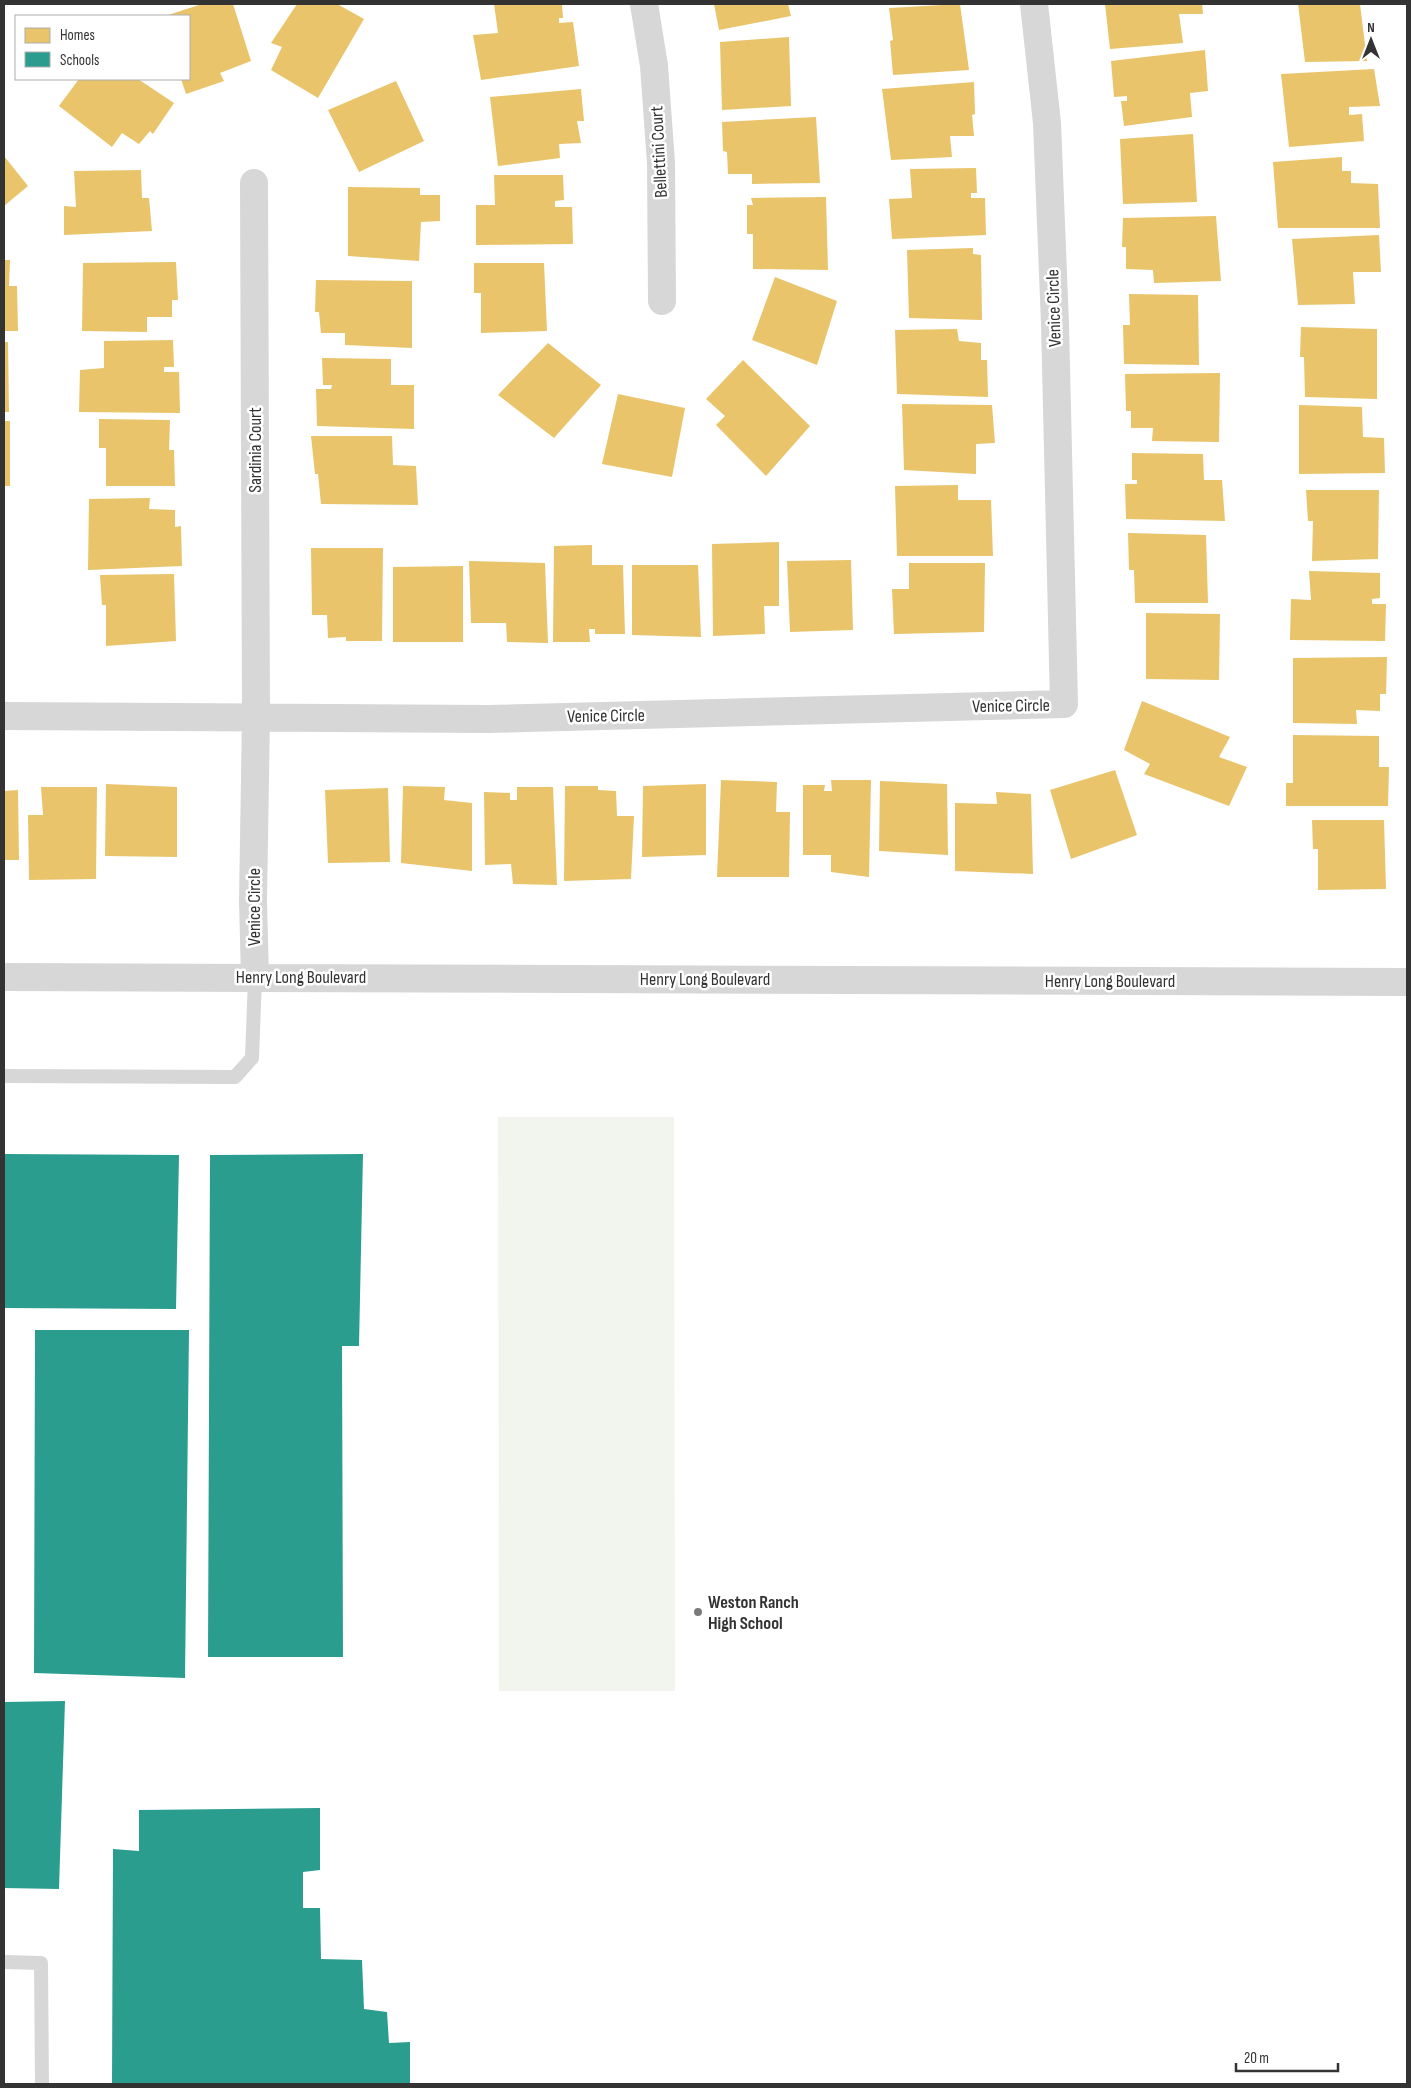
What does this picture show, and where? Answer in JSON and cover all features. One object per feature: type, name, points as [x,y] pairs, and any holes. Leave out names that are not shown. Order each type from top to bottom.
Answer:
[{"type":"street","name":"Bellettini Court","points":[[644,4],[654,66],[661,163],[662,301]]},
{"type":"street","name":"Venice Circle","points":[[4,716],[487,719],[1064,704],[1055,324],[1047,123],[1034,4]]},
{"type":"street","name":"Sardinia Court","points":[[254,183],[256,717]]},
{"type":"street","name":"Venice Circle","points":[[254,978],[253,901],[256,717]]},
{"type":"street","name":"Henry Long Boulevard","points":[[4,977],[1407,982]]},
{"type":"lane","points":[[4,1076],[235,1077],[252,1058],[254,978]]},
{"type":"lane","points":[[4,1962],[41,1963],[42,2084]]},
{"type":"shaded area","points":[[498,1117],[674,1117],[675,1691],[499,1691]]},
{"type":"building: Homes","points":[[202,4],[233,4],[251,61],[220,73],[224,81],[186,94],[181,80],[190,80],[190,15],[168,15]]},
{"type":"building: Homes","points":[[297,4],[337,4],[364,19],[318,98],[271,70],[282,47],[271,43]]},
{"type":"building: Homes","points":[[494,4],[562,4],[563,18],[559,18],[559,23],[573,22],[579,66],[481,80],[473,35],[498,33]]},
{"type":"building: Homes","points":[[714,4],[788,4],[791,16],[719,30]]},
{"type":"building: Homes","points":[[960,4],[969,70],[893,75],[890,41],[893,40],[889,8]]},
{"type":"building: Homes","points":[[1105,4],[1202,4],[1203,14],[1179,14],[1183,43],[1110,49]]},
{"type":"building: Homes","points":[[1298,4],[1360,4],[1367,61],[1305,62]]},
{"type":"building: Homes","points":[[789,37],[791,106],[722,110],[720,42]]},
{"type":"building: Homes","points":[[1205,50],[1208,91],[1190,93],[1192,117],[1124,126],[1121,101],[1127,101],[1127,96],[1114,97],[1111,61]]},
{"type":"building: Homes","points":[[1374,69],[1380,106],[1349,107],[1349,115],[1362,114],[1364,141],[1289,147],[1281,74]]},
{"type":"building: Homes","points":[[78,80],[140,80],[174,103],[153,134],[150,131],[139,144],[122,133],[112,147],[59,106]]},
{"type":"building: Homes","points":[[396,81],[424,141],[359,172],[328,110]]},
{"type":"building: Homes","points":[[974,82],[975,114],[972,115],[974,136],[950,136],[952,157],[891,160],[882,89]]},
{"type":"building: Homes","points":[[581,89],[584,121],[577,121],[581,143],[559,144],[560,158],[498,166],[490,97]]},
{"type":"building: Homes","points":[[816,117],[820,183],[752,184],[752,174],[728,174],[727,152],[723,151],[722,122]]},
{"type":"building: Homes","points":[[1193,134],[1197,202],[1123,204],[1120,139]]},
{"type":"building: Homes","points":[[4,156],[28,186],[4,206]]},
{"type":"building: Homes","points":[[1342,157],[1342,171],[1351,171],[1351,183],[1378,184],[1380,228],[1278,228],[1273,162]]},
{"type":"building: Homes","points":[[976,168],[977,193],[971,193],[971,198],[985,198],[986,235],[892,239],[889,199],[912,198],[910,169]]},
{"type":"building: Homes","points":[[141,170],[142,198],[149,198],[152,231],[64,235],[64,206],[76,207],[74,171]]},
{"type":"building: Homes","points":[[494,175],[563,175],[564,200],[555,201],[555,207],[572,207],[573,244],[476,245],[476,205],[495,205]]},
{"type":"building: Homes","points":[[348,187],[420,188],[420,195],[440,195],[440,221],[421,222],[419,261],[348,256]]},
{"type":"building: Homes","points":[[826,197],[828,270],[753,269],[753,234],[747,234],[747,205],[753,205],[751,198]]},
{"type":"building: Homes","points":[[1216,216],[1221,281],[1154,283],[1153,270],[1126,269],[1126,247],[1122,247],[1123,218]]},
{"type":"building: Homes","points":[[1379,235],[1381,272],[1353,272],[1355,304],[1298,305],[1292,239]]},
{"type":"building: Homes","points":[[973,248],[973,254],[981,255],[982,320],[909,318],[907,250]]},
{"type":"building: Homes","points":[[4,260],[10,260],[9,286],[17,286],[18,331],[4,331]]},
{"type":"building: Homes","points":[[176,262],[178,300],[172,300],[172,317],[147,317],[147,332],[82,331],[83,263]]},
{"type":"building: Homes","points":[[474,263],[544,263],[547,331],[481,333],[481,293],[474,293]]},
{"type":"building: Homes","points":[[775,277],[837,301],[817,365],[752,340]]},
{"type":"building: Homes","points":[[316,280],[412,281],[412,348],[345,345],[345,333],[321,333],[319,312],[315,312]]},
{"type":"building: Homes","points":[[1129,294],[1198,295],[1199,365],[1124,364],[1123,325],[1130,325]]},
{"type":"building: Homes","points":[[1301,327],[1377,329],[1377,399],[1305,397],[1304,357],[1300,357]]},
{"type":"building: Homes","points":[[957,329],[959,341],[981,343],[981,360],[987,360],[988,397],[897,394],[895,330]]},
{"type":"building: Homes","points":[[173,340],[174,367],[164,367],[164,372],[179,372],[180,413],[79,412],[80,370],[104,368],[104,341]]},
{"type":"building: Homes","points":[[4,342],[8,342],[9,412],[4,412]]},
{"type":"building: Homes","points":[[548,343],[601,385],[554,438],[498,395]]},
{"type":"building: Homes","points":[[322,358],[391,359],[391,385],[414,385],[414,429],[317,426],[316,389],[331,389],[332,385],[323,385]]},
{"type":"building: Homes","points":[[743,360],[810,426],[766,476],[716,425],[725,416],[706,399]]},
{"type":"building: Homes","points":[[1220,373],[1219,442],[1152,441],[1153,428],[1131,428],[1131,411],[1126,411],[1125,374]]},
{"type":"building: Homes","points":[[618,394],[685,408],[672,477],[602,464]]},
{"type":"building: Homes","points":[[902,404],[992,405],[995,443],[976,444],[976,474],[904,470]]},
{"type":"building: Homes","points":[[1299,405],[1362,407],[1363,437],[1384,438],[1385,473],[1299,474]]},
{"type":"building: Homes","points":[[99,419],[170,420],[169,450],[174,450],[175,486],[106,486],[106,448],[99,448]]},
{"type":"building: Homes","points":[[4,421],[10,421],[10,486],[4,486]]},
{"type":"building: Homes","points":[[311,436],[392,436],[393,465],[416,466],[418,505],[321,504],[318,474],[315,474]]},
{"type":"building: Homes","points":[[1132,453],[1203,454],[1204,480],[1222,480],[1225,521],[1126,519],[1125,484],[1137,484],[1137,480],[1132,480]]},
{"type":"building: Homes","points":[[958,485],[958,500],[991,500],[993,556],[897,556],[895,486]]},
{"type":"building: Homes","points":[[1306,490],[1379,490],[1378,559],[1312,561],[1313,521],[1308,521]]},
{"type":"building: Homes","points":[[150,498],[149,509],[175,510],[175,527],[181,526],[182,566],[88,570],[89,499]]},
{"type":"building: Homes","points":[[1128,533],[1206,535],[1208,603],[1135,603],[1134,570],[1129,570]]},
{"type":"building: Homes","points":[[779,542],[779,606],[764,606],[765,634],[713,636],[712,544]]},
{"type":"building: Homes","points":[[592,545],[592,565],[623,565],[625,634],[595,634],[595,629],[589,629],[590,642],[553,642],[554,546]]},
{"type":"building: Homes","points":[[311,548],[383,548],[382,641],[346,641],[346,637],[328,638],[327,615],[312,615]]},
{"type":"building: Homes","points":[[851,560],[853,630],[790,632],[787,561]]},
{"type":"building: Homes","points":[[469,561],[545,563],[548,643],[507,642],[506,623],[471,623]]},
{"type":"building: Homes","points":[[909,563],[985,563],[984,632],[894,634],[892,589],[909,589]]},
{"type":"building: Homes","points":[[632,565],[698,565],[701,637],[632,635]]},
{"type":"building: Homes","points":[[463,566],[463,642],[393,642],[393,567]]},
{"type":"building: Homes","points":[[1309,571],[1380,573],[1380,598],[1372,599],[1372,604],[1386,604],[1385,641],[1290,640],[1291,599],[1311,600]]},
{"type":"building: Homes","points":[[174,574],[176,641],[106,646],[106,605],[102,605],[100,575]]},
{"type":"building: Homes","points":[[1146,613],[1220,614],[1219,680],[1146,679]]},
{"type":"building: Homes","points":[[1387,657],[1386,694],[1380,694],[1380,711],[1356,710],[1357,724],[1293,723],[1293,658]]},
{"type":"building: Homes","points":[[1142,701],[1230,737],[1219,757],[1247,767],[1229,806],[1144,774],[1150,764],[1124,750]]},
{"type":"building: Homes","points":[[1293,735],[1379,736],[1379,767],[1389,767],[1388,806],[1286,806],[1286,783],[1293,783]]},
{"type":"building: Homes","points":[[1115,770],[1137,835],[1071,859],[1050,790]]},
{"type":"building: Homes","points":[[721,780],[777,782],[776,812],[790,812],[789,877],[717,877]]},
{"type":"building: Homes","points":[[831,780],[871,780],[869,877],[831,872],[831,855],[803,855],[803,785],[825,785],[824,791],[832,791]]},
{"type":"building: Homes","points":[[880,781],[947,784],[948,855],[879,851]]},
{"type":"building: Homes","points":[[106,784],[177,787],[177,857],[105,856]]},
{"type":"building: Homes","points":[[706,784],[706,855],[642,857],[643,786]]},
{"type":"building: Homes","points":[[403,786],[445,787],[444,800],[472,803],[472,871],[401,863]]},
{"type":"building: Homes","points":[[565,786],[598,786],[598,790],[616,791],[617,816],[634,816],[631,879],[564,881]]},
{"type":"building: Homes","points":[[41,787],[97,787],[96,879],[29,880],[28,815],[43,815]]},
{"type":"building: Homes","points":[[517,787],[553,787],[557,885],[513,884],[511,864],[485,865],[484,792],[510,793],[510,800],[517,800]]},
{"type":"building: Homes","points":[[388,788],[390,862],[328,863],[325,790]]},
{"type":"building: Homes","points":[[18,790],[19,860],[4,860],[4,791]]},
{"type":"building: Homes","points":[[996,792],[1031,794],[1033,874],[955,871],[955,803],[997,804]]},
{"type":"building: Homes","points":[[1312,820],[1384,820],[1386,889],[1318,890],[1318,849],[1313,849]]},
{"type":"building: Schools","points":[[4,1154],[179,1155],[176,1309],[4,1308]]},
{"type":"building: Schools","points":[[363,1154],[359,1346],[342,1346],[343,1657],[208,1657],[210,1155]]},
{"type":"building: Schools","points":[[35,1330],[189,1330],[185,1678],[34,1673]]},
{"type":"building: Schools","points":[[65,1701],[59,1889],[4,1888],[4,1702]]},
{"type":"building: Schools","points":[[320,1808],[320,1870],[303,1872],[303,1908],[320,1908],[321,1959],[362,1960],[364,2009],[387,2012],[389,2043],[410,2042],[410,2084],[112,2084],[113,1849],[139,1851],[139,1810]]},
{"type":"place","name":"Weston Ranch High School","points":[[698,1612]]}]
